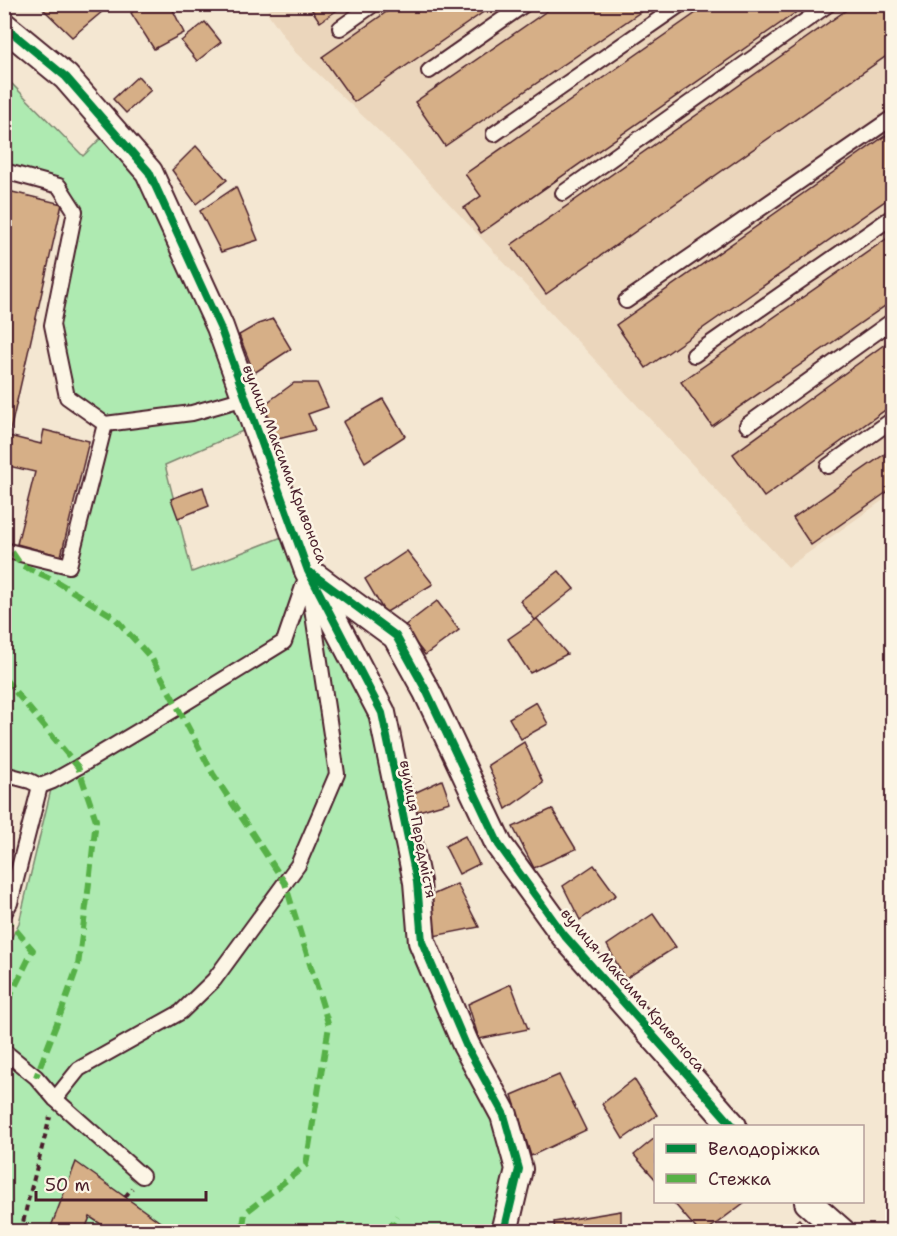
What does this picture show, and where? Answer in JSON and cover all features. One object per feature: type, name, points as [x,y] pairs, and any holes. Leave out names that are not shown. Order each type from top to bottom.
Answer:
[{"type":"street","name":"вулиця Максима Кривоноса","points":[[4,26],[66,77],[149,172],[220,327],[308,571],[396,636],[427,692],[499,844],[564,935],[732,1125]]},
{"type":"street","name":"вулиця Передмістя","points":[[308,571],[382,713],[417,882],[422,942],[466,1045],[504,1115],[519,1170],[504,1232]]},
{"type":"street","points":[[809,1203],[842,1232]]},
{"type":"lane","points":[[340,28],[374,4]]},
{"type":"lane","points":[[429,71],[525,4]]},
{"type":"lane","points":[[494,134],[681,4]]},
{"type":"lane","points":[[562,194],[829,4]]},
{"type":"lane","points":[[626,301],[892,118]]},
{"type":"lane","points":[[4,171],[60,186],[75,211],[52,325],[67,397],[105,424],[192,413],[245,398]]},
{"type":"lane","points":[[694,355],[892,217]]},
{"type":"lane","points":[[747,425],[892,321]]},
{"type":"lane","points":[[828,466],[892,420]]},
{"type":"lane","points":[[4,550],[69,566],[105,424]]},
{"type":"lane","points":[[4,774],[40,786],[53,781],[285,642],[308,571]]},
{"type":"lane","points":[[55,1099],[79,1069],[181,1012],[214,980],[298,865],[337,774],[308,571]]},
{"type":"lane","points":[[4,913],[10,903],[40,786]]},
{"type":"lane","points":[[4,1051],[36,1077],[55,1099],[142,1176]]},
{"type":"path","points":[[21,1232],[55,1099]]},
{"type":"path","points":[[103,1225],[103,1232]]},
{"type":"shaded area","points":[[277,4],[892,5],[892,494],[788,567],[401,152],[295,52],[267,12]]},
{"type":"green space","points":[[5,81],[10,82],[83,156],[102,137],[141,177],[211,328],[235,395],[195,412],[239,407],[245,430],[165,465],[192,572],[287,535],[382,713],[422,942],[519,1169],[507,1231],[5,1231],[4,935],[12,937],[19,923],[53,781],[5,768],[5,550],[69,566],[105,424],[67,397],[52,325],[75,211],[59,186],[5,171]]},
{"type":"building","points":[[47,4],[107,4],[109,6],[72,37],[42,8]]},
{"type":"building","points":[[141,4],[170,4],[184,33],[154,49],[131,13]]},
{"type":"building","points":[[308,4],[346,4],[320,22]]},
{"type":"building","points":[[398,4],[495,4],[354,102],[322,57]]},
{"type":"building","points":[[557,4],[652,4],[445,146],[415,102]]},
{"type":"building","points":[[709,4],[808,4],[481,233],[464,208],[481,196],[465,174]]},
{"type":"building","points":[[855,4],[892,4],[892,52],[546,294],[511,245]]},
{"type":"building","points":[[205,22],[221,42],[197,61],[181,41]]},
{"type":"building","points":[[138,76],[151,90],[126,113],[113,99]]},
{"type":"building","points":[[892,131],[892,196],[646,368],[616,325]]},
{"type":"building","points":[[196,146],[227,180],[196,204],[172,170]]},
{"type":"building","points":[[236,187],[258,240],[221,252],[200,211]]},
{"type":"building","points":[[4,190],[62,204],[9,436],[41,444],[44,430],[89,441],[61,556],[17,544],[35,472],[4,465]]},
{"type":"building","points":[[892,235],[892,301],[712,426],[681,382]]},
{"type":"building","points":[[273,319],[291,349],[254,373],[239,335],[258,324]]},
{"type":"building","points":[[892,339],[892,405],[764,497],[733,454]]},
{"type":"building","points":[[294,383],[317,383],[328,407],[308,414],[315,430],[274,440],[265,404]]},
{"type":"building","points":[[383,399],[405,436],[365,462],[343,422]]},
{"type":"building","points":[[892,449],[892,485],[888,488],[890,490],[811,545],[793,518]]},
{"type":"building","points":[[203,487],[209,506],[178,518],[171,499]]},
{"type":"building","points":[[407,551],[433,584],[385,613],[365,579]]},
{"type":"building","points":[[559,571],[574,589],[535,620],[520,601]]},
{"type":"building","points":[[437,601],[459,630],[425,655],[403,627]]},
{"type":"building","points":[[537,619],[567,654],[530,673],[508,639]]},
{"type":"building","points":[[536,702],[548,724],[521,739],[509,718]]},
{"type":"building","points":[[524,742],[543,783],[506,809],[488,765]]},
{"type":"building","points":[[442,780],[450,802],[415,812],[410,795]]},
{"type":"building","points":[[552,809],[576,849],[534,868],[513,827]]},
{"type":"building","points":[[465,836],[479,864],[459,874],[445,846]]},
{"type":"building","points":[[594,865],[616,895],[580,920],[563,886]]},
{"type":"building","points":[[457,884],[479,927],[434,936],[423,899]]},
{"type":"building","points":[[653,914],[676,947],[625,979],[607,945]]},
{"type":"building","points":[[511,984],[528,1029],[479,1039],[468,1004]]},
{"type":"building","points":[[559,1075],[586,1130],[531,1156],[512,1095]]},
{"type":"building","points":[[634,1079],[657,1115],[623,1139],[602,1104]]},
{"type":"building","points":[[654,1139],[654,1178],[634,1155]]},
{"type":"building","points":[[76,1162],[174,1232],[113,1232],[90,1217],[84,1232],[49,1232]]},
{"type":"building","points":[[674,1203],[744,1203],[705,1232],[699,1232]]},
{"type":"building","points":[[621,1211],[621,1232],[555,1232],[554,1222]]},
{"type":"building","points":[[799,1219],[810,1232],[782,1232]]},
{"type":"marked path","points":[[12,552],[21,565],[54,580],[114,617],[152,659],[213,774],[285,883],[329,1026],[306,1165],[245,1213],[242,1232]]},
{"type":"marked path","points":[[4,678],[78,767],[96,820],[78,965],[36,1077]]},
{"type":"marked path","points":[[4,916],[33,950],[4,1009]]},
{"type":"marked path","points":[[388,1232],[397,1216]]},
{"type":"cycle path","points":[[4,26],[66,77],[149,172],[220,327],[308,571],[382,713],[417,882],[422,942],[466,1045],[504,1115],[519,1169],[504,1232]]},
{"type":"cycle path","points":[[311,573],[396,636],[427,692],[499,845],[564,935],[732,1125]]}]
